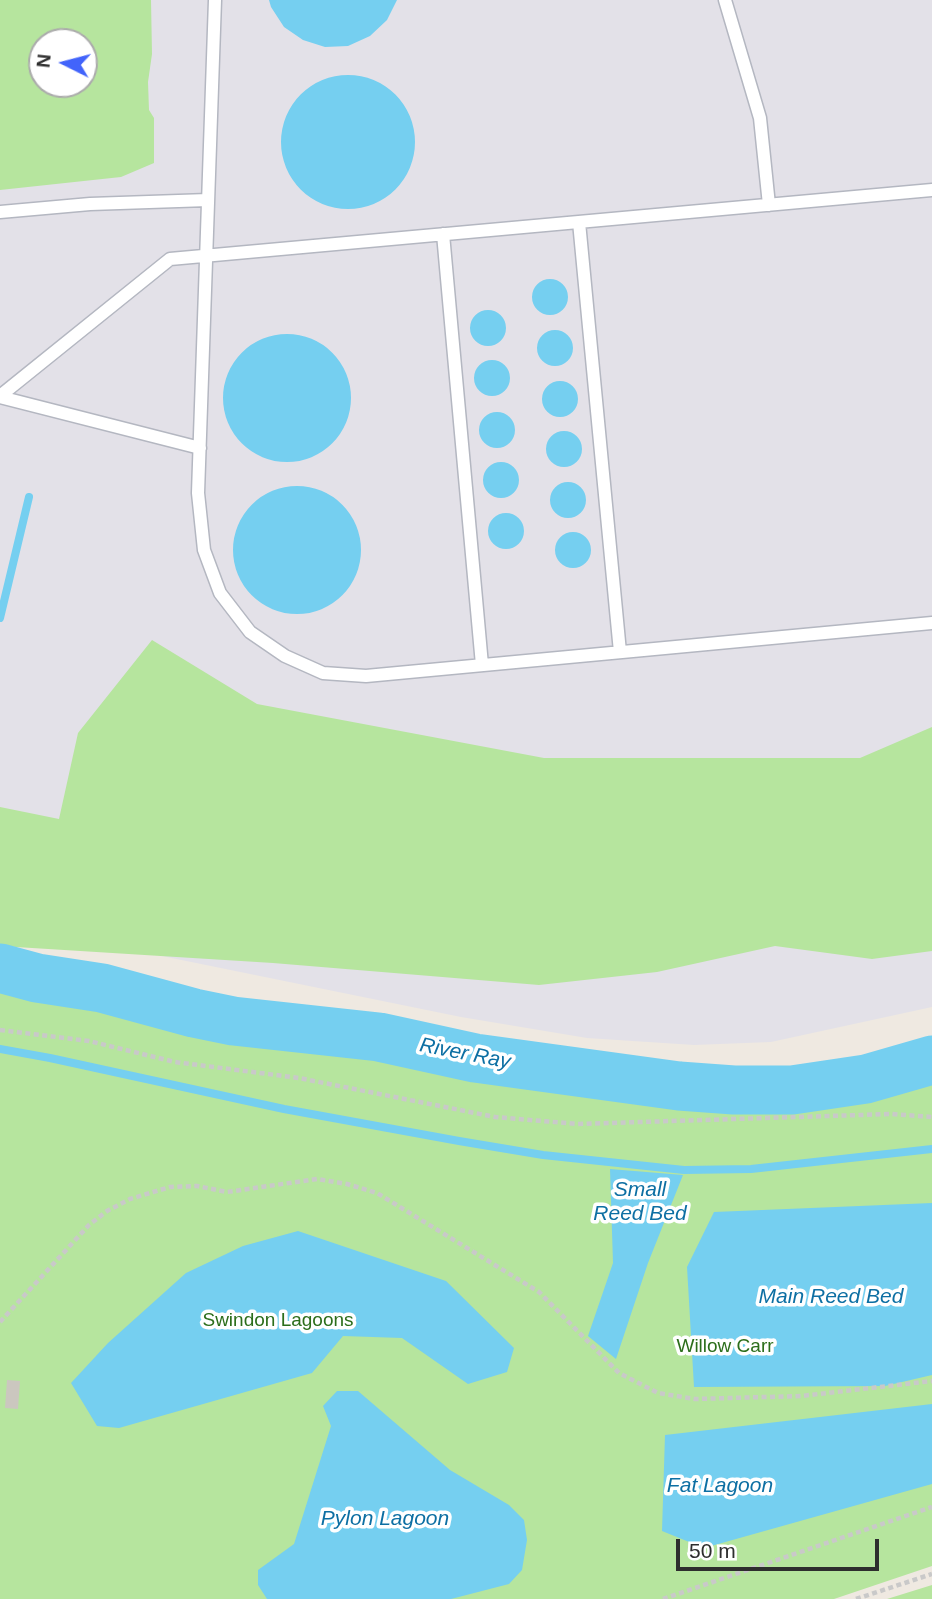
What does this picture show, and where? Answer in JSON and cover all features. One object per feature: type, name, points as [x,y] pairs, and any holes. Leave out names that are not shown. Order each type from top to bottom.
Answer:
[{"type":"lane","points":[[215,0],[198,493],[204,550],[220,593],[250,632],[285,656],[323,673],[366,676],[932,623]]},
{"type":"lane","points":[[725,0],[760,118],[769,205]]},
{"type":"lane","points":[[0,396],[170,259],[932,190]]},
{"type":"lane","points":[[0,212],[90,204],[208,200]]},
{"type":"lane","points":[[579,222],[620,652]]},
{"type":"lane","points":[[443,234],[482,665]]},
{"type":"lane","points":[[0,396],[200,448]]},
{"type":"path","points":[[0,1030],[89,1041],[175,1062],[299,1078],[495,1116],[578,1124],[891,1114],[932,1117]]},
{"type":"path","points":[[0,1322],[89,1226],[107,1211],[152,1191],[197,1186],[227,1192],[317,1179],[377,1193],[539,1292],[619,1373],[658,1393],[695,1399],[801,1396],[932,1381]]},
{"type":"path","points":[[663,1599],[932,1507]]},
{"type":"path","points":[[856,1599],[932,1574]]},
{"type":"shaded area","points":[[0,0],[932,0],[932,1007],[771,1042],[694,1045],[587,1038],[461,1017],[0,923]]},
{"type":"green space","points":[[0,0],[151,0],[152,54],[148,82],[149,110],[154,118],[154,163],[121,177],[0,190]]},
{"type":"green space","points":[[152,640],[257,704],[544,758],[860,758],[932,727],[932,951],[872,959],[775,946],[657,972],[539,985],[273,963],[0,946],[0,807],[59,819],[78,733]]},
{"type":"green space","name":"Swindon Lagoons","points":[[0,984],[103,1004],[168,1025],[438,1065],[582,1093],[708,1108],[769,1103],[914,1083],[932,1078],[932,1566],[834,1599],[0,1599]]},
{"type":"green space","points":[[932,1585],[932,1599],[887,1599]]},
{"type":"water","points":[[269,0],[397,0],[387,20],[370,36],[348,46],[325,47],[303,40],[284,27]]},
{"type":"water","points":[[348,75],[374,80],[395,95],[410,116],[415,142],[410,168],[395,189],[374,204],[348,209],[322,204],[301,189],[286,168],[281,142],[286,116],[301,95],[322,80]]},
{"type":"water","points":[[550,279],[563,284],[568,297],[563,310],[550,315],[537,310],[532,297],[537,284]]},
{"type":"water","points":[[488,310],[501,315],[506,328],[501,341],[488,346],[475,341],[470,328],[475,315]]},
{"type":"water","points":[[555,330],[568,335],[573,348],[568,361],[555,366],[542,361],[537,348],[542,335]]},
{"type":"water","points":[[287,334],[312,339],[332,353],[346,373],[351,398],[346,423],[332,443],[312,457],[287,462],[262,457],[242,443],[228,423],[223,398],[228,373],[242,353],[262,339]]},
{"type":"water","points":[[492,360],[505,365],[510,378],[505,391],[492,396],[479,391],[474,378],[479,365]]},
{"type":"water","points":[[560,381],[573,386],[578,399],[573,412],[560,417],[547,412],[542,399],[547,386]]},
{"type":"water","points":[[497,412],[510,417],[515,430],[510,443],[497,448],[484,443],[479,430],[484,417]]},
{"type":"water","points":[[564,431],[577,436],[582,449],[577,462],[564,467],[551,462],[546,449],[551,436]]},
{"type":"water","points":[[501,462],[514,467],[519,480],[514,493],[501,498],[488,493],[483,480],[488,467]]},
{"type":"water","points":[[568,482],[581,487],[586,500],[581,513],[568,518],[555,513],[550,500],[555,487]]},
{"type":"water","points":[[297,486],[322,491],[342,505],[356,525],[361,550],[356,575],[342,595],[322,609],[297,614],[272,609],[252,595],[238,575],[233,550],[238,525],[252,505],[272,491]]},
{"type":"water","points":[[506,513],[519,518],[524,531],[519,544],[506,549],[493,544],[488,531],[493,518]]},
{"type":"water","points":[[573,532],[586,537],[591,550],[586,563],[573,568],[560,563],[555,550],[560,537]]},
{"type":"water","name":"Small Reed Bed","points":[[610,1169],[683,1175],[648,1263],[616,1359],[588,1336],[613,1263]]},
{"type":"water","name":"Main Reed Bed","points":[[932,1203],[932,1375],[885,1386],[694,1387],[687,1267],[714,1212]]},
{"type":"water","points":[[298,1231],[446,1281],[514,1348],[507,1372],[468,1384],[402,1338],[343,1336],[312,1373],[119,1428],[97,1426],[71,1383],[108,1343],[186,1273],[243,1246]]},
{"type":"water","name":"Pylon Lagoon","points":[[337,1391],[358,1391],[450,1470],[509,1505],[524,1520],[527,1540],[522,1570],[509,1584],[451,1599],[267,1599],[258,1585],[258,1570],[294,1544],[331,1426],[323,1406]]},
{"type":"water","name":"Fat Lagoon","points":[[932,1404],[932,1484],[704,1548],[662,1531],[665,1435]]},
{"type":"building","points":[[7,1380],[20,1381],[18,1409],[5,1408]]},
{"type":"waterway","points":[[0,618],[29,497]]},
{"type":"waterway","name":"River Ray","points":[[0,968],[37,978],[102,988],[233,1021],[379,1037],[475,1058],[679,1086],[792,1090],[866,1079],[932,1060]]},
{"type":"waterway","points":[[0,1049],[284,1109],[543,1155],[684,1170],[751,1169],[932,1149]]},
{"type":"park label","name":"Willow Carr","points":[[725,1347]]}]
